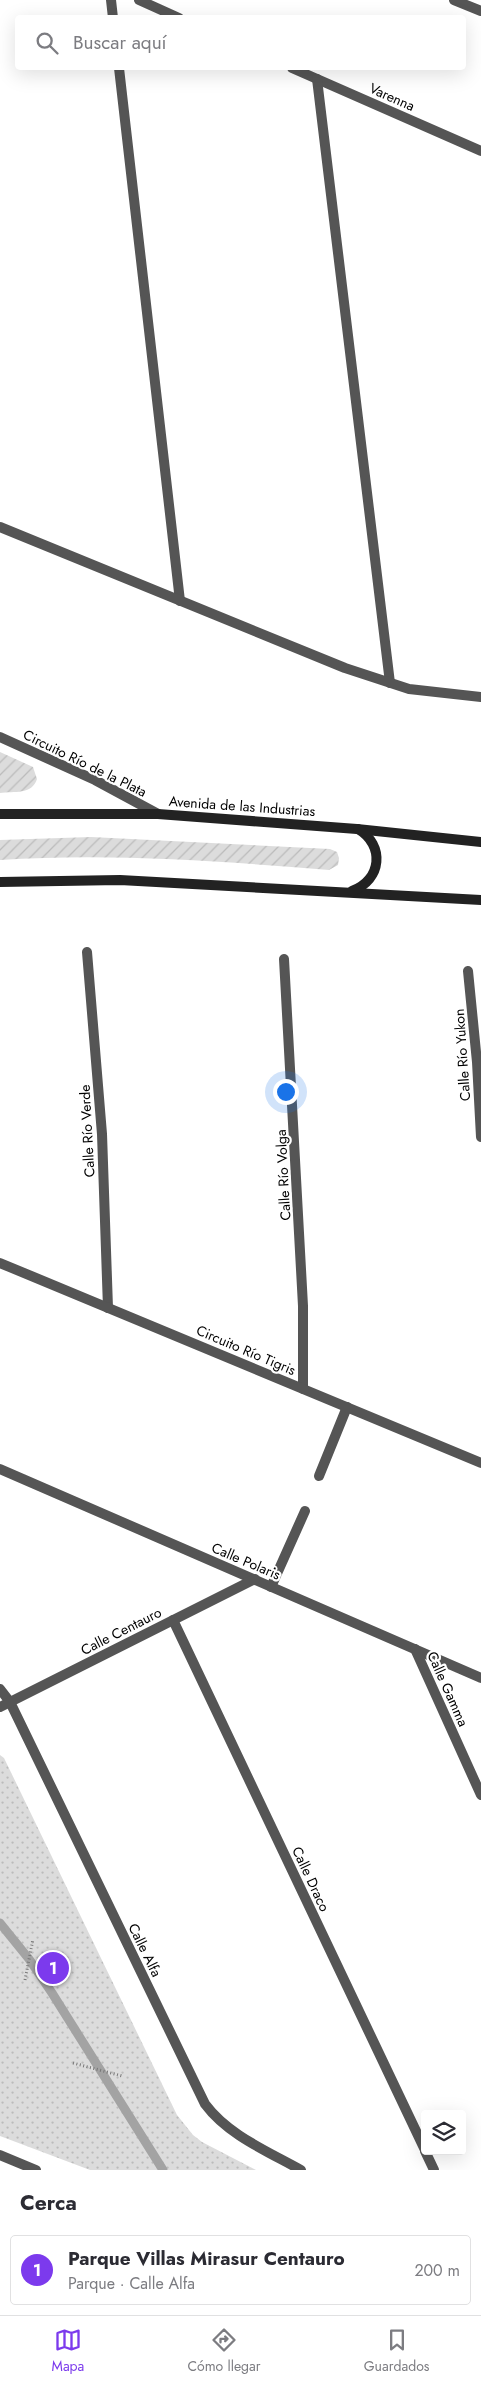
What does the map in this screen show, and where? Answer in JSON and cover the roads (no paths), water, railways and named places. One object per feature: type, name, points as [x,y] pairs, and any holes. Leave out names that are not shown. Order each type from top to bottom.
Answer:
[{"type":"street","points":[[112,0],[114,15]]},
{"type":"street","points":[[139,0],[172,15]]},
{"type":"street","points":[[454,0],[481,10]]},
{"type":"street","points":[[119,70],[180,601]]},
{"type":"street","name":"Varenna","points":[[297,70],[481,151]]},
{"type":"street","points":[[317,79],[390,683]]},
{"type":"street","points":[[0,527],[345,668],[390,683],[428,692],[481,697]]},
{"type":"street","name":"Circuito Río de la Plata","points":[[0,736],[95,780],[158,814]]},
{"type":"street","name":"Avenida de las Industrias","points":[[0,814],[158,814],[357,829],[481,842]]},
{"type":"street","points":[[352,891],[362,887],[372,878],[376,861],[375,846],[367,834],[357,829]]},
{"type":"street","points":[[0,882],[120,880],[352,891],[481,900]]},
{"type":"street","name":"Calle Río Verde","points":[[87,952],[102,1134],[108,1308]]},
{"type":"street","name":"Calle Río Volga","points":[[284,959],[303,1306],[303,1389]]},
{"type":"street","name":"Calle Río Yukon","points":[[468,971],[477,1062],[481,1137]]},
{"type":"street","name":"Circuito Río Tigris","points":[[0,1263],[481,1463]]},
{"type":"street","points":[[319,1476],[347,1407]]},
{"type":"street","name":"Calle Polaris","points":[[0,1469],[481,1678]]},
{"type":"street","points":[[271,1587],[305,1511]]},
{"type":"street","name":"Calle Centauro","points":[[5,1705],[254,1579]]},
{"type":"street","name":"Calle Draco","points":[[173,1620],[421,2143]]},
{"type":"street","name":"Calle Gamma","points":[[415,1649],[481,1795]]},
{"type":"street","name":"Calle Alfa","points":[[0,1689],[5,1705],[205,2104],[216,2119],[234,2132],[301,2170]]},
{"type":"street","points":[[0,2155],[36,2170]]},
{"type":"street","name":"Calle Draco","points":[[427,2155],[434,2170]]},
{"type":"waterway","points":[[0,1923],[29,1959],[52,1993],[163,2170]]},
{"type":"place","name":"Parque Villas Mirasur Centauro","points":[[53,1968]]}]
